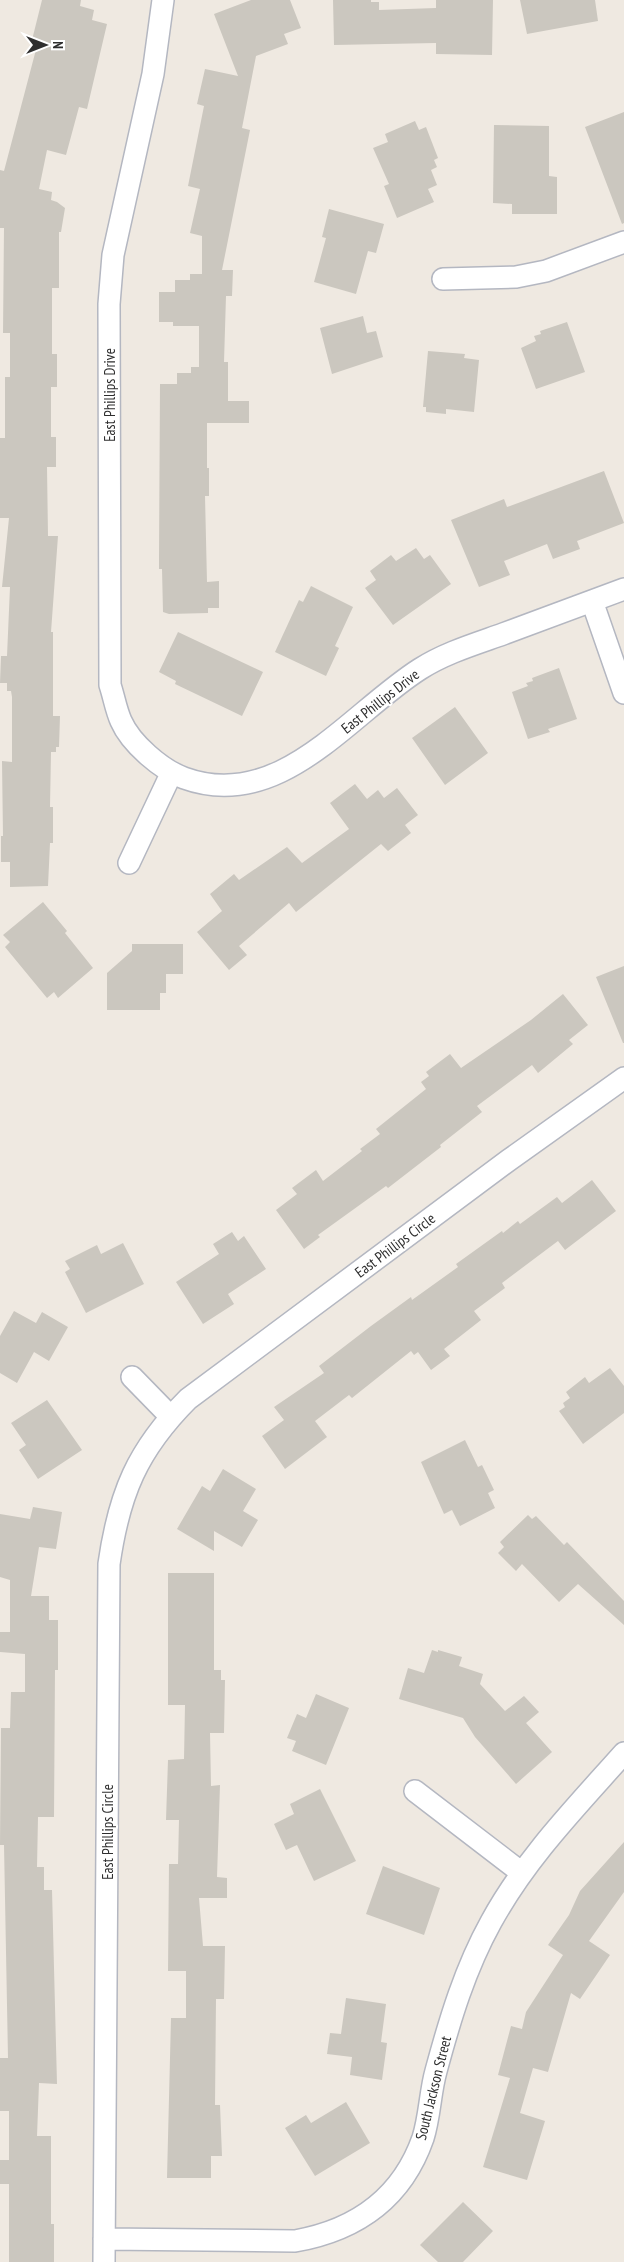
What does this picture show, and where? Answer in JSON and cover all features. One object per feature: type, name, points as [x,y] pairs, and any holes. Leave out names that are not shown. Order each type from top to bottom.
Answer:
[{"type":"street","name":"East Phillips Drive","points":[[163,0],[153,74],[113,255],[109,304],[108,642],[110,685],[121,723],[143,751],[171,774],[198,783],[228,786],[253,782],[281,772],[321,746],[419,670],[449,654],[624,589]]},
{"type":"street","points":[[443,279],[516,277],[546,271],[624,242]]},
{"type":"street","points":[[592,601],[624,693]]},
{"type":"street","points":[[128,863],[171,774]]},
{"type":"street","name":"East Phillips Circle","points":[[104,2262],[109,1564],[115,1523],[127,1484],[146,1448],[171,1417],[196,1394],[509,1160],[624,1078]]},
{"type":"street","points":[[132,1377],[171,1417]]},
{"type":"street","name":"South Jackson Street","points":[[104,2239],[295,2240],[320,2236],[348,2225],[372,2210],[396,2187],[413,2162],[424,2136],[435,2076],[452,2011],[470,1966],[491,1922],[522,1873],[545,1842],[624,1753]]},
{"type":"street","points":[[415,1791],[522,1873]]},
{"type":"building","points":[[42,0],[81,0],[80,6],[94,10],[92,20],[107,24],[87,109],[79,107],[66,155],[47,150],[39,189],[52,192],[51,200],[65,208],[61,232],[59,232],[59,288],[52,288],[52,354],[57,354],[57,387],[51,387],[51,437],[56,437],[56,467],[47,467],[48,536],[58,536],[51,632],[53,632],[53,716],[60,716],[59,747],[56,747],[56,752],[51,752],[50,807],[53,807],[53,843],[50,843],[48,886],[10,887],[10,862],[1,862],[1,836],[3,836],[2,761],[12,762],[12,697],[11,691],[7,691],[7,683],[0,683],[1,656],[7,656],[10,587],[2,587],[9,518],[0,518],[0,438],[5,438],[5,377],[10,377],[10,333],[3,333],[4,228],[0,228],[0,170],[4,171],[38,42],[32,40]]},
{"type":"building","points":[[251,0],[290,0],[301,28],[284,34],[288,44],[256,56],[242,128],[250,130],[222,270],[233,270],[232,296],[226,296],[224,362],[228,362],[228,401],[249,401],[249,423],[207,423],[209,496],[205,496],[207,582],[219,581],[219,608],[208,608],[208,613],[169,614],[163,612],[162,569],[159,569],[160,384],[177,384],[177,373],[191,373],[191,367],[199,367],[199,326],[173,326],[173,322],[159,322],[159,292],[175,292],[175,280],[190,280],[190,274],[202,274],[202,236],[190,233],[200,189],[188,186],[204,106],[197,104],[205,69],[238,76],[214,14]]},
{"type":"building","points":[[333,0],[371,0],[371,2],[379,2],[379,10],[436,8],[436,0],[493,0],[492,55],[436,54],[436,43],[334,45]]},
{"type":"building","points":[[520,0],[595,0],[598,21],[527,34]]},
{"type":"building","points":[[624,112],[624,223],[622,224],[585,127]]},
{"type":"building","points":[[415,121],[419,130],[426,127],[438,158],[434,160],[437,167],[431,170],[437,185],[428,189],[434,202],[397,218],[384,186],[389,184],[373,148],[388,142],[385,134]]},
{"type":"building","points":[[494,125],[549,126],[549,176],[557,177],[557,214],[512,214],[512,204],[493,203]]},
{"type":"building","points":[[329,209],[384,224],[376,253],[368,251],[356,294],[314,282],[326,238],[322,237]]},
{"type":"building","points":[[363,316],[367,333],[376,331],[383,357],[332,374],[320,328]]},
{"type":"building","points":[[567,322],[585,372],[536,389],[521,348],[536,341],[534,336],[541,334],[540,331]]},
{"type":"building","points":[[428,351],[465,354],[464,358],[479,360],[474,412],[446,409],[446,414],[426,412],[426,407],[423,407]]},
{"type":"building","points":[[604,471],[624,523],[577,541],[580,549],[553,559],[547,544],[504,561],[510,575],[479,587],[451,520],[504,499],[507,507]]},
{"type":"building","points":[[416,548],[424,559],[430,555],[451,584],[393,625],[365,588],[376,580],[370,571],[391,555],[396,561]]},
{"type":"building","points":[[311,586],[353,607],[335,646],[339,648],[326,676],[275,652],[299,600],[303,602]]},
{"type":"building","points":[[178,632],[263,672],[242,716],[175,684],[176,681],[159,672]]},
{"type":"building","points":[[559,668],[577,719],[548,729],[550,732],[528,739],[512,692],[528,686],[526,683],[533,681],[532,678]]},
{"type":"building","points":[[455,707],[488,753],[445,785],[412,738]]},
{"type":"building","points":[[355,784],[367,799],[378,790],[384,798],[397,788],[418,815],[405,825],[411,833],[388,851],[381,844],[296,912],[289,903],[239,946],[247,955],[229,970],[197,932],[222,911],[210,894],[234,874],[239,880],[287,847],[302,863],[349,829],[330,803]]},
{"type":"building","points":[[43,902],[67,931],[65,933],[93,968],[58,998],[54,992],[47,998],[5,947],[10,942],[3,935]]},
{"type":"building","points":[[132,944],[183,944],[183,974],[166,974],[166,993],[160,993],[160,1010],[107,1010],[107,973],[132,951]]},
{"type":"building","points":[[624,966],[624,1043],[623,1043],[596,977]]},
{"type":"building","points":[[563,994],[588,1025],[569,1040],[573,1044],[538,1073],[532,1065],[477,1106],[482,1112],[440,1145],[441,1147],[388,1188],[386,1186],[318,1235],[320,1237],[304,1249],[276,1210],[297,1194],[292,1188],[316,1170],[323,1181],[362,1151],[360,1149],[380,1134],[376,1129],[426,1089],[421,1082],[429,1076],[426,1072],[450,1054],[461,1068],[531,1020]]},
{"type":"building","points":[[592,1180],[616,1211],[565,1250],[558,1241],[502,1283],[505,1288],[474,1311],[481,1320],[444,1349],[450,1356],[431,1370],[418,1352],[414,1355],[411,1351],[352,1398],[349,1395],[315,1421],[327,1437],[285,1469],[262,1436],[284,1420],[274,1407],[324,1373],[319,1366],[411,1297],[412,1300],[458,1267],[456,1264],[502,1231],[503,1233],[518,1221],[520,1224],[557,1197],[562,1203]]},
{"type":"building","points":[[232,1232],[238,1241],[244,1236],[266,1269],[228,1294],[234,1304],[203,1324],[176,1282],[219,1254],[213,1244]]},
{"type":"building","points":[[123,1243],[144,1284],[86,1313],[65,1272],[70,1269],[65,1261],[97,1245],[101,1254]]},
{"type":"building","points":[[14,1311],[36,1323],[42,1312],[68,1327],[49,1361],[34,1352],[17,1383],[0,1373],[0,1336]]},
{"type":"building","points":[[610,1368],[624,1386],[624,1413],[583,1444],[559,1411],[565,1407],[563,1403],[570,1398],[566,1392],[585,1377],[589,1383]]},
{"type":"building","points":[[47,1400],[82,1450],[38,1479],[19,1450],[26,1445],[11,1423]]},
{"type":"building","points":[[465,1440],[478,1467],[482,1465],[494,1490],[488,1493],[495,1508],[460,1526],[452,1510],[444,1514],[421,1462]]},
{"type":"building","points":[[223,1469],[256,1489],[243,1511],[258,1520],[242,1547],[214,1531],[214,1551],[177,1529],[202,1486],[210,1491]]},
{"type":"building","points":[[33,1507],[62,1512],[56,1549],[39,1547],[31,1596],[49,1596],[49,1620],[58,1620],[58,1670],[55,1670],[54,1817],[38,1817],[37,1867],[44,1867],[44,1890],[52,1890],[57,2084],[39,2083],[37,2136],[51,2136],[51,2224],[54,2224],[54,2262],[9,2262],[9,2184],[0,2184],[0,2160],[9,2160],[9,2111],[0,2111],[0,2058],[8,2058],[4,1845],[0,1845],[1,1728],[10,1728],[11,1692],[25,1692],[25,1654],[0,1652],[0,1632],[10,1632],[10,1580],[0,1577],[0,1514],[30,1519]]},
{"type":"building","points":[[528,1515],[532,1519],[536,1516],[564,1545],[567,1542],[624,1601],[624,1625],[578,1584],[559,1602],[522,1564],[516,1571],[498,1553],[504,1547],[500,1542]]},
{"type":"building","points":[[168,1573],[214,1573],[214,1670],[221,1670],[221,1680],[225,1680],[224,1733],[210,1733],[211,1786],[220,1785],[217,1877],[227,1878],[227,1898],[199,1898],[203,1946],[225,1946],[224,1999],[216,1999],[215,2105],[220,2105],[222,2156],[211,2156],[211,2178],[167,2178],[171,2018],[186,2018],[186,1971],[168,1971],[169,1864],[178,1864],[179,1820],[166,1820],[168,1760],[184,1759],[185,1705],[168,1705]]},
{"type":"building","points":[[432,1650],[462,1657],[459,1666],[483,1674],[480,1684],[505,1711],[524,1696],[539,1712],[526,1723],[552,1752],[516,1784],[475,1737],[463,1718],[399,1699],[408,1668],[424,1673]]},
{"type":"building","points":[[316,1694],[349,1708],[326,1765],[292,1751],[296,1741],[287,1738],[297,1714],[306,1718]]},
{"type":"building","points":[[320,1789],[356,1861],[314,1881],[297,1845],[286,1850],[274,1824],[294,1814],[290,1804]]},
{"type":"building","points":[[624,1842],[624,1892],[589,1941],[610,1955],[580,1999],[571,1993],[548,2072],[533,2068],[520,2113],[545,2121],[527,2180],[483,2167],[510,2078],[498,2075],[511,2026],[522,2029],[526,2012],[563,1955],[548,1945],[569,1915],[580,1891]]},
{"type":"building","points":[[383,1866],[440,1888],[424,1935],[366,1914]]},
{"type":"building","points":[[346,1998],[386,2004],[381,2042],[387,2043],[382,2080],[350,2075],[352,2057],[327,2054],[330,2033],[341,2034]]},
{"type":"building","points":[[346,2102],[370,2143],[315,2176],[285,2128],[306,2115],[311,2123]]},
{"type":"building","points":[[463,2202],[493,2231],[463,2262],[438,2262],[420,2245]]}]
